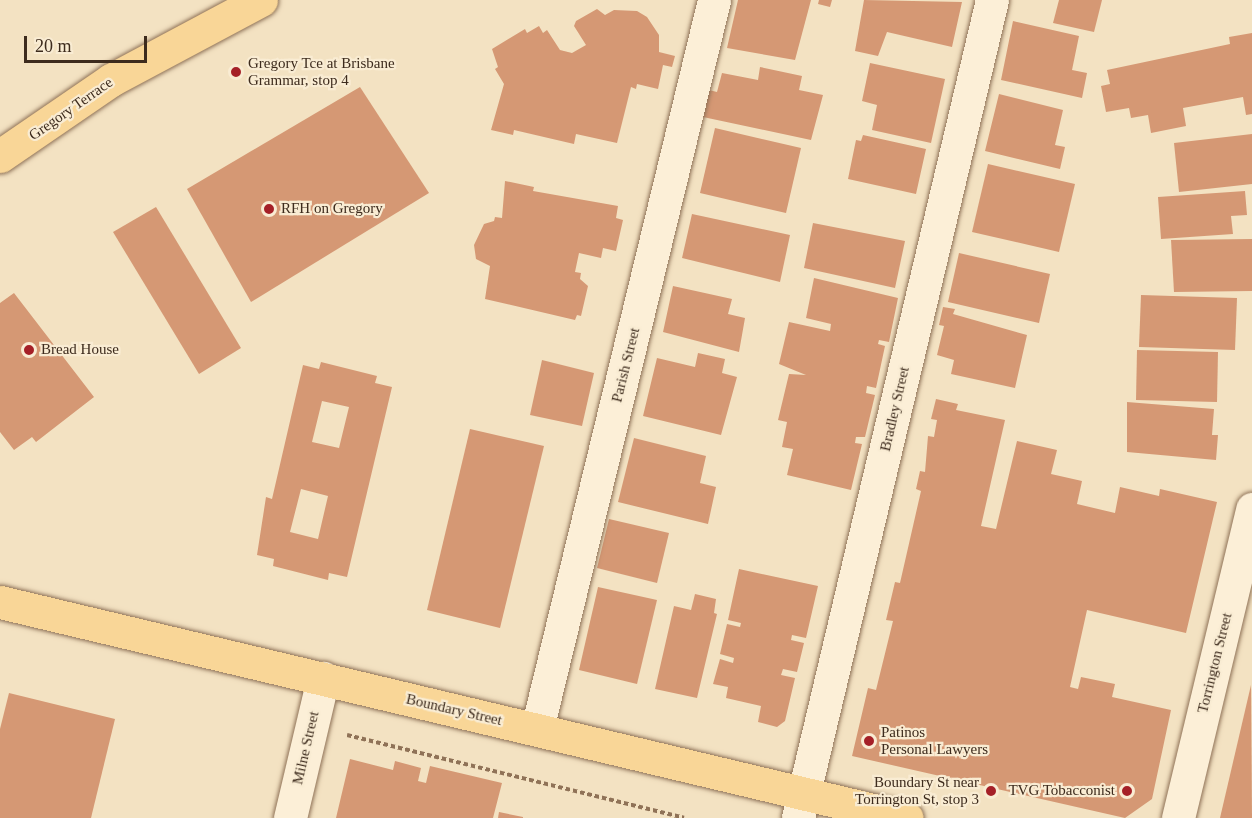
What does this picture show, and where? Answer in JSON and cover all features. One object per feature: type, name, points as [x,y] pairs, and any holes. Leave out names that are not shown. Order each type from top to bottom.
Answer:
[{"type":"main road","name":"Gregory Terrace","points":[[3,159],[111,80],[261,0]]},
{"type":"main road","name":"Boundary Street","points":[[0,602],[537,729],[801,806],[908,818]]},
{"type":"street","name":"Parish Street","points":[[537,729],[714,0]]},
{"type":"street","name":"Bradley Street","points":[[801,806],[992,0]]},
{"type":"street","name":"Torrington Street","points":[[1178,818],[1252,509]]},
{"type":"street","name":"Milne Street","points":[[290,818],[323,678]]},
{"type":"path","points":[[341,734],[684,818]]},
{"type":"building","points":[[738,0],[811,0],[795,60],[727,48]]},
{"type":"building","points":[[819,0],[832,0],[830,7],[818,4]]},
{"type":"building","points":[[864,0],[962,2],[952,47],[887,32],[878,56],[855,51]]},
{"type":"building","points":[[1059,0],[1102,0],[1094,32],[1053,23]]},
{"type":"building","points":[[597,9],[605,15],[614,10],[637,11],[647,17],[659,35],[659,52],[675,56],[672,67],[663,65],[658,89],[637,84],[636,89],[631,87],[617,143],[576,134],[574,144],[514,130],[513,135],[491,130],[504,84],[495,69],[498,67],[492,49],[525,29],[527,33],[539,26],[543,33],[547,30],[560,50],[572,53],[586,45],[574,26],[576,21]]},
{"type":"building","points":[[1013,21],[1079,36],[1072,70],[1087,73],[1082,98],[1001,80]]},
{"type":"building","points":[[1252,33],[1252,114],[1246,115],[1243,97],[1183,108],[1186,126],[1151,133],[1148,115],[1131,118],[1129,108],[1106,112],[1101,86],[1110,84],[1107,70],[1230,44],[1229,37]]},
{"type":"building","points":[[870,63],[945,79],[931,143],[872,130],[877,105],[862,101]]},
{"type":"building","points":[[760,67],[802,76],[799,90],[823,95],[811,140],[703,117],[709,90],[717,92],[722,73],[758,80]]},
{"type":"building","points":[[360,87],[429,193],[251,302],[187,189]]},
{"type":"building","points":[[999,94],[1063,110],[1055,145],[1065,147],[1060,169],[985,151]]},
{"type":"building","points":[[715,128],[801,148],[786,213],[700,193]]},
{"type":"building","points":[[1252,134],[1252,184],[1179,192],[1174,143]]},
{"type":"building","points":[[863,135],[926,149],[916,194],[848,179],[856,140],[861,141]]},
{"type":"building","points":[[988,164],[1075,184],[1059,252],[972,232]]},
{"type":"building","points":[[505,181],[534,187],[533,191],[618,206],[616,218],[623,220],[616,251],[603,248],[601,258],[579,253],[575,272],[581,273],[580,279],[588,286],[581,316],[577,315],[575,320],[485,299],[490,266],[476,259],[474,245],[484,224],[494,221],[495,217],[502,218]]},
{"type":"building","points":[[1245,191],[1247,215],[1231,216],[1233,234],[1161,239],[1158,197]]},
{"type":"building","points":[[156,207],[241,348],[199,374],[113,232]]},
{"type":"building","points":[[692,214],[790,235],[780,282],[682,258]]},
{"type":"building","points":[[813,223],[905,241],[895,288],[804,268]]},
{"type":"building","points":[[1252,239],[1252,291],[1174,292],[1171,240]]},
{"type":"building","points":[[959,253],[1050,274],[1039,323],[948,302]]},
{"type":"building","points":[[814,278],[898,298],[889,342],[879,340],[878,344],[885,346],[876,388],[867,386],[866,393],[875,395],[865,437],[856,437],[855,443],[862,444],[851,490],[787,475],[793,449],[782,447],[787,422],[778,420],[789,374],[806,375],[779,364],[789,322],[830,331],[831,324],[806,318]]},
{"type":"building","points":[[673,286],[732,299],[728,314],[745,318],[739,352],[663,332]]},
{"type":"building","name":"Bread House","points":[[14,293],[94,397],[36,442],[32,437],[14,450],[0,432],[0,303]]},
{"type":"building","points":[[1141,295],[1237,298],[1235,350],[1139,347]]},
{"type":"building","points":[[943,307],[955,309],[953,314],[1027,335],[1015,388],[951,374],[954,360],[937,355],[944,326],[939,325]]},
{"type":"building","points":[[1137,350],[1218,352],[1217,402],[1136,400]]},
{"type":"building","points":[[698,353],[725,359],[722,373],[737,377],[721,435],[643,416],[657,358],[695,367]]},
{"type":"building","points":[[542,360],[594,373],[582,426],[530,415]]},
{"type":"building","points":[[321,362],[377,376],[375,383],[392,387],[347,577],[329,573],[328,580],[273,566],[274,559],[257,555],[266,497],[272,499],[303,365],[319,369]],"holes":[[[322,401],[349,407],[339,448],[312,442]],[[301,489],[328,496],[318,539],[290,532]]]},
{"type":"building","points":[[936,399],[958,404],[956,410],[1005,420],[981,526],[996,529],[1017,441],[1057,450],[1051,474],[1082,481],[1077,504],[1115,513],[1120,487],[1159,496],[1160,489],[1217,502],[1186,633],[1087,610],[1070,687],[1078,689],[1081,677],[1115,684],[1112,697],[1171,710],[1152,799],[1125,818],[852,756],[868,688],[876,690],[893,621],[886,620],[895,582],[900,583],[921,491],[916,489],[920,471],[925,472],[928,436],[934,437],[937,420],[931,419]]},
{"type":"building","points":[[1127,402],[1214,409],[1212,435],[1218,435],[1216,460],[1127,452]]},
{"type":"building","points":[[470,429],[544,446],[500,628],[427,610]]},
{"type":"building","points":[[634,438],[706,456],[700,483],[716,487],[708,524],[618,502]]},
{"type":"building","points":[[609,519],[669,533],[657,583],[597,568]]},
{"type":"building","points":[[739,569],[818,586],[806,638],[792,635],[791,640],[804,643],[797,672],[783,669],[781,675],[795,678],[785,721],[777,727],[758,722],[761,706],[726,698],[728,687],[713,684],[720,659],[733,663],[734,658],[720,654],[727,624],[740,627],[741,623],[728,620]]},
{"type":"building","points":[[598,587],[657,600],[637,684],[579,670]]},
{"type":"building","points":[[695,594],[716,599],[714,613],[717,614],[697,698],[655,689],[674,606],[691,610]]},
{"type":"building","points":[[1251,685],[1252,818],[1220,818]]},
{"type":"building","points":[[9,693],[115,719],[91,818],[0,818],[0,729]]},
{"type":"building","points":[[350,759],[393,770],[395,761],[421,768],[418,781],[426,783],[430,766],[502,783],[493,818],[336,818]]},
{"type":"building","points":[[499,812],[523,817],[523,818],[498,818]]},
{"type":"place","name":"Gregory Tce at Brisbane Grammar, stop 4","points":[[236,72]]},
{"type":"place","name":"RFH on Gregory","points":[[269,209]]},
{"type":"place","name":"Bread House","points":[[29,350]]},
{"type":"place","name":"Patinos Personal Lawyers","points":[[869,741]]},
{"type":"place","name":"Boundary St near Torrington St, stop 3","points":[[991,791]]},
{"type":"place","name":"TVG Tobacconist","points":[[1127,791]]}]
